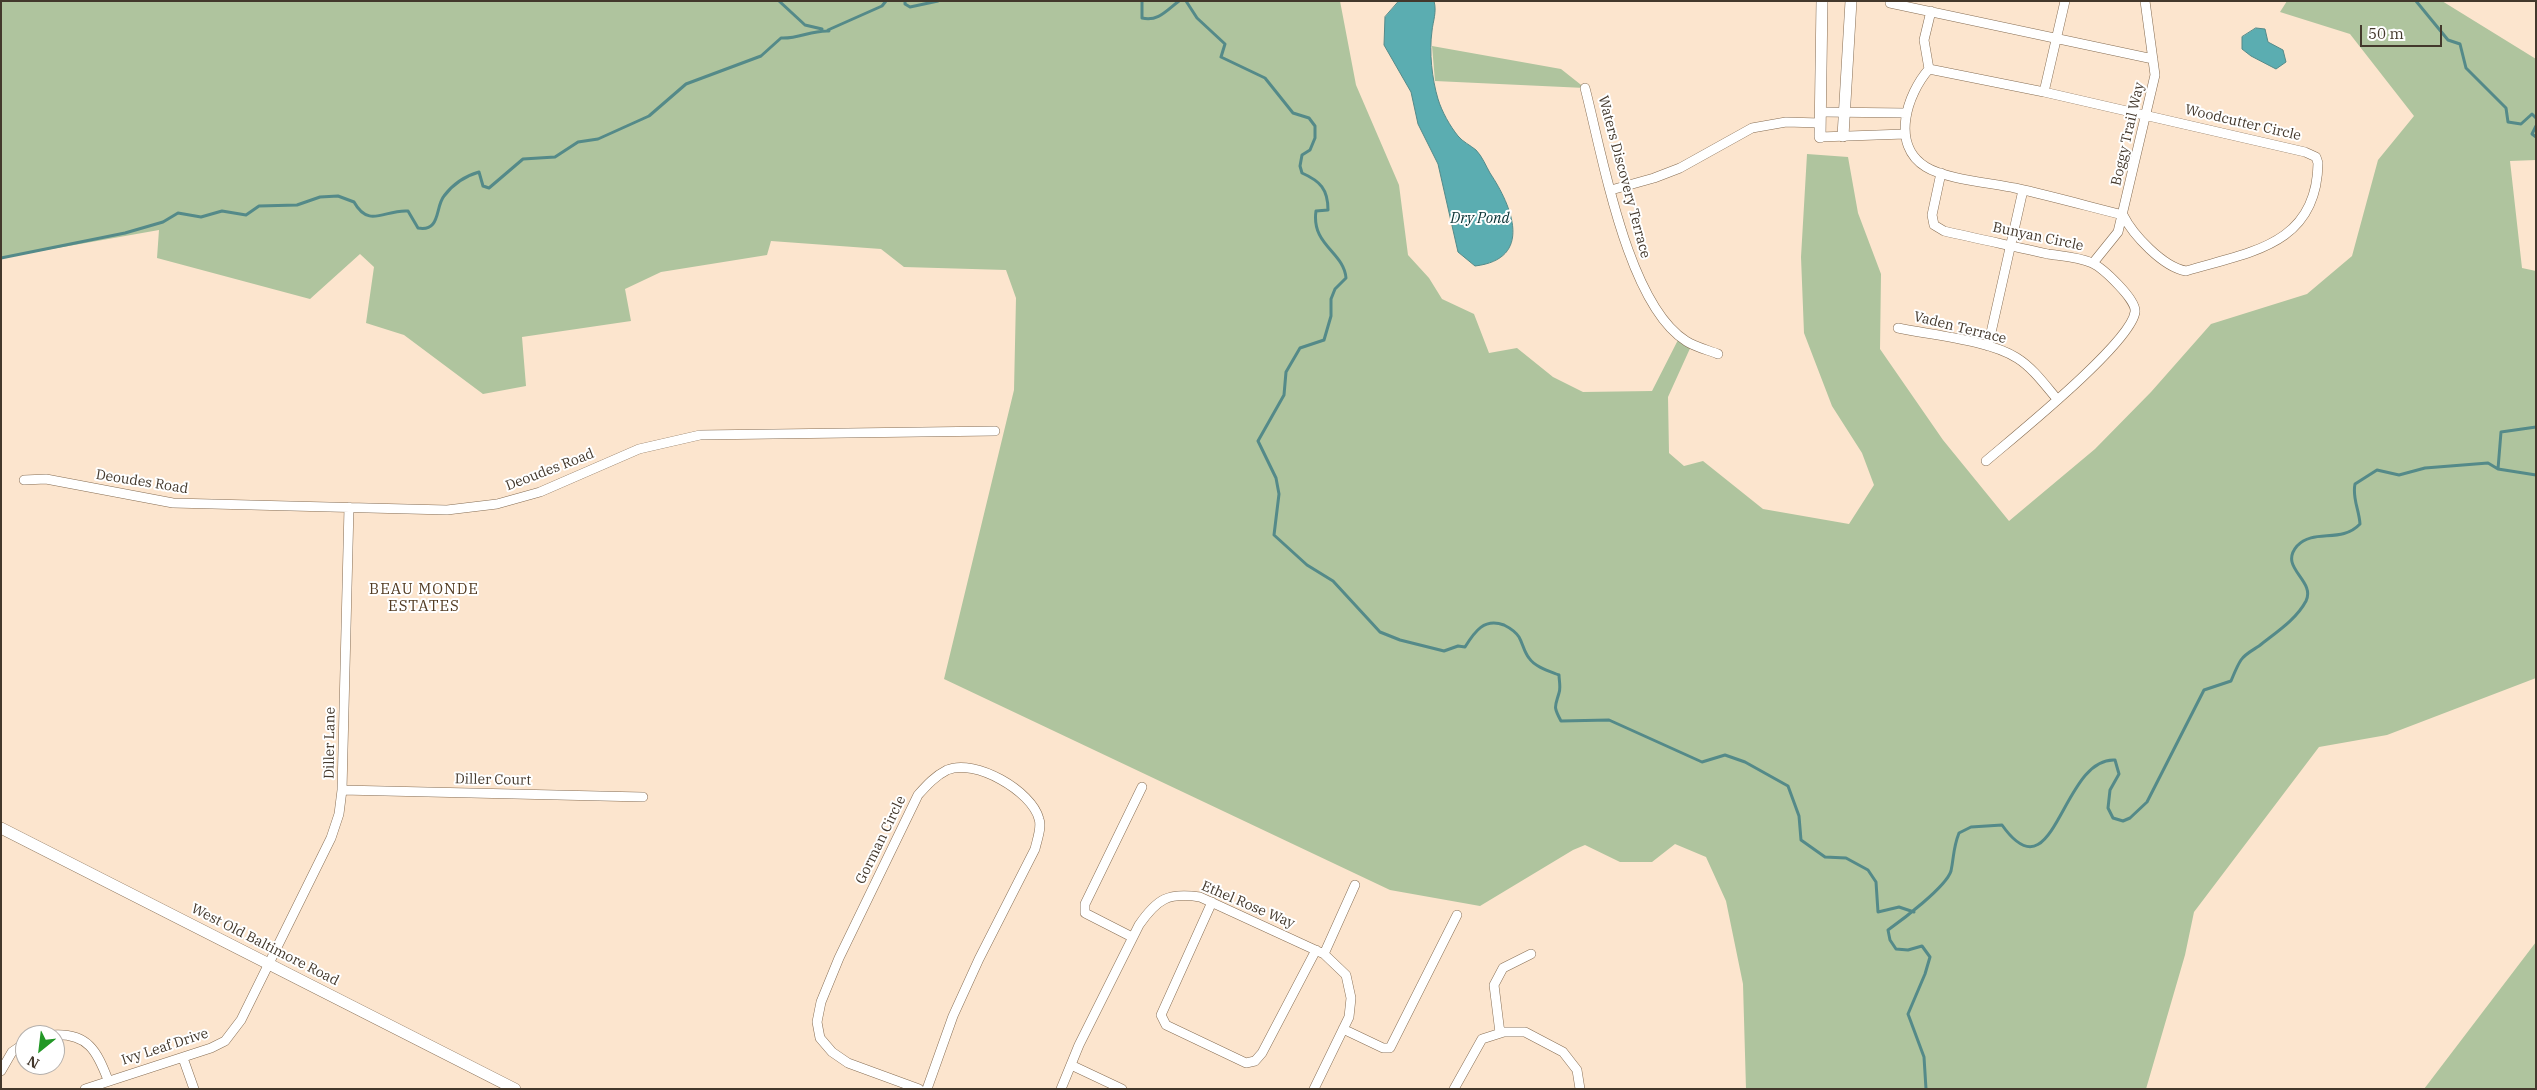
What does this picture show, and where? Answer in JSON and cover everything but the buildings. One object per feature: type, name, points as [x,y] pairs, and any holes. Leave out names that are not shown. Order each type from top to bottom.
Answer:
[{"type":"street","points":[[1822,1],[1820,137],[1905,134]]},
{"type":"street","points":[[1843,136],[1851,1]]},
{"type":"street","points":[[2044,92],[2065,1]]},
{"type":"street","name":"Boggy Trail Way","points":[[2093,263],[2118,232],[2155,75],[2145,1]]},
{"type":"street","points":[[1890,2],[2153,59]]},
{"type":"street","points":[[1931,11],[1924,40],[1930,69],[1919,81],[1907,112],[1905,134],[1907,145],[1914,156],[1925,167],[1941,173],[2023,190],[2123,215]]},
{"type":"street","name":"Woodcutter Circle","points":[[1930,69],[2146,115],[2312,155],[2316,158],[2318,169],[2310,202],[2303,217],[2282,239],[2265,247],[2186,271],[2174,269],[2166,263],[2130,228],[2123,215]]},
{"type":"street","name":"Waters Discovery Terrace","points":[[1585,88],[1629,256],[1654,309],[1685,341],[1718,354]]},
{"type":"street","points":[[1611,190],[1654,178],[1680,168],[1752,128],[1844,113],[1907,112]]},
{"type":"street","name":"Bunyan Circle","points":[[1941,173],[1932,216],[1934,225],[1944,231],[2093,263],[2131,298],[2136,306],[2135,315],[2128,328],[2107,352],[1986,461]]},
{"type":"street","points":[[1988,346],[2023,190]]},
{"type":"street","name":"Vaden Terrace","points":[[1898,328],[1988,346],[2016,357],[2029,367],[2057,399]]},
{"type":"street","name":"Deoudes Road","points":[[24,480],[46,479],[173,503],[447,510],[497,504],[540,492],[639,449],[700,435],[995,431]]},
{"type":"street","name":"Diller Lane","points":[[270,963],[331,838],[339,814],[342,790],[349,507]]},
{"type":"street","name":"Gorman Circle","points":[[919,1089],[848,1063],[832,1052],[820,1038],[817,1022],[821,1002],[839,958],[918,795],[931,780],[949,769],[969,768],[984,772],[1020,791],[1034,805],[1040,820],[1038,838],[1036,849],[979,959],[953,1016],[927,1089]]},
{"type":"street","points":[[1132,937],[1085,913],[1085,904],[1142,787]]},
{"type":"street","name":"Diller Court","points":[[342,790],[643,797]]},
{"type":"street","name":"West Old Baltimore Road","points":[[1,828],[515,1089]]},
{"type":"street","points":[[1212,902],[1161,1015],[1166,1025],[1246,1063],[1256,1061],[1262,1054],[1320,952],[1355,885]]},
{"type":"street","name":"Ethel Rose Way","points":[[1061,1089],[1132,937],[1152,907],[1165,898],[1182,894],[1200,897],[1212,902],[1320,952],[1346,975],[1351,998],[1349,1017],[1314,1089]]},
{"type":"street","points":[[1343,1029],[1383,1048],[1390,1048],[1457,915]]},
{"type":"street","points":[[1500,1033],[1494,985],[1503,968],[1531,954]]},
{"type":"street","name":"Ivy Leaf Drive","points":[[85,1089],[108,1080],[183,1058],[225,1041],[234,1032],[270,963]]},
{"type":"street","points":[[1454,1089],[1482,1040],[1500,1033],[1525,1032],[1563,1052],[1577,1070],[1580,1089]]},
{"type":"street","points":[[65,1034],[76,1037],[90,1046],[98,1056],[108,1080]]},
{"type":"street","points":[[1,1071],[15,1050]]},
{"type":"street","points":[[183,1058],[194,1089]]},
{"type":"street","points":[[1071,1065],[1122,1089]]},
{"type":"green space","points":[[1,1],[1340,1],[1356,85],[1399,185],[1408,255],[1429,278],[1442,299],[1474,314],[1489,353],[1517,348],[1553,377],[1583,392],[1652,391],[1680,336],[1692,344],[1668,397],[1669,453],[1684,466],[1703,461],[1763,509],[1849,524],[1874,485],[1862,453],[1832,406],[1804,333],[1801,257],[1807,154],[1848,157],[1858,213],[1881,274],[1880,349],[1943,440],[2009,521],[2095,449],[2151,392],[2211,324],[2307,294],[2352,256],[2378,160],[2414,116],[2350,34],[2280,12],[2287,1],[2442,1],[2536,59],[2536,160],[2510,161],[2522,268],[2536,271],[2536,678],[2387,735],[2319,747],[2194,912],[2185,955],[2146,1089],[1746,1089],[1743,984],[1726,901],[1706,857],[1675,844],[1652,862],[1620,862],[1585,845],[1573,850],[1480,906],[1390,890],[944,679],[1014,390],[1016,298],[1006,270],[904,267],[881,249],[771,241],[767,255],[661,272],[625,289],[631,321],[522,337],[526,386],[483,394],[404,335],[366,323],[374,267],[360,254],[310,299],[157,258],[159,230],[1,258]]},
{"type":"green space","points":[[1432,46],[1561,69],[1585,88],[1435,81]]},
{"type":"green space","points":[[2536,942],[2536,1089],[2424,1089]]},
{"type":"water","name":"Dry Pond","points":[[1399,1],[1434,1],[1435,13],[1431,39],[1431,56],[1434,83],[1440,104],[1446,119],[1458,136],[1480,155],[1505,200],[1510,215],[1513,229],[1511,242],[1505,253],[1493,261],[1475,266],[1458,252],[1438,164],[1418,124],[1411,92],[1384,45],[1385,17]]},
{"type":"water","points":[[2256,28],[2265,29],[2268,42],[2283,50],[2286,62],[2276,69],[2242,49],[2242,37]]},
{"type":"waterway","points":[[779,1],[805,25],[822,29]]},
{"type":"waterway","points":[[828,30],[882,6],[886,1]]},
{"type":"waterway","points":[[905,1],[905,4],[910,7],[938,1]]},
{"type":"waterway","points":[[1142,1],[1142,18],[1148,19],[1158,17],[1179,1]]},
{"type":"waterway","points":[[1186,1],[1197,18],[1225,44],[1221,57],[1265,78],[1293,113],[1309,118],[1315,126],[1315,138],[1310,150],[1302,155],[1300,166],[1302,173],[1314,179],[1325,191],[1328,210],[1316,211],[1318,232],[1340,261],[1346,278],[1335,289],[1331,299],[1331,316],[1324,340],[1300,348],[1286,372],[1284,395],[1258,441],[1276,478],[1279,494],[1274,535],[1307,565],[1333,581],[1380,632],[1400,640],[1444,651],[1458,646],[1465,647],[1481,627],[1491,623],[1504,625],[1516,633],[1526,653],[1535,664],[1559,675],[1560,689],[1555,707],[1561,721],[1609,720],[1702,762],[1725,755],[1745,762],[1788,786],[1799,816],[1801,840],[1825,857],[1846,858],[1868,870],[1876,882],[1878,912],[1899,907],[1914,912]]},
{"type":"waterway","points":[[2416,1],[2448,40],[2460,44],[2466,68],[2506,108],[2508,122],[2521,124],[2532,114],[2536,118]]},
{"type":"waterway","points":[[1,258],[125,233],[163,222],[178,213],[201,217],[222,211],[246,215],[259,206],[297,205],[320,197],[338,196],[354,202],[366,215],[372,216],[408,211],[418,228],[425,228],[434,223],[444,196],[455,184],[469,176],[479,172],[483,186],[489,188],[523,159],[555,157],[578,142],[598,139],[649,116],[686,84],[761,56],[781,38],[829,31]]},
{"type":"waterway","points":[[2536,126],[2532,134],[2536,137]]},
{"type":"waterway","points":[[2498,469],[2501,432],[2536,427]]},
{"type":"waterway","points":[[1926,1089],[1924,1057],[1908,1014],[1930,957],[1922,946],[1908,950],[1896,949],[1890,940],[1888,930],[1923,903],[1947,878],[1951,871],[1959,833],[1971,827],[2002,825],[2020,844],[2034,846],[2047,837],[2082,779],[2097,765],[2115,760],[2119,774],[2110,790],[2108,808],[2113,818],[2123,821],[2130,818],[2147,802],[2204,690],[2231,681],[2243,658],[2285,626],[2302,608],[2308,594],[2303,580],[2294,568],[2292,561],[2292,554],[2297,546],[2311,538],[2345,533],[2353,530],[2360,524],[2354,494],[2355,484],[2377,470],[2399,475],[2425,468],[2488,463],[2498,469],[2536,475]]},
{"type":"district","name":"BEAU MONDE ESTATES","points":[[424,598]]}]
